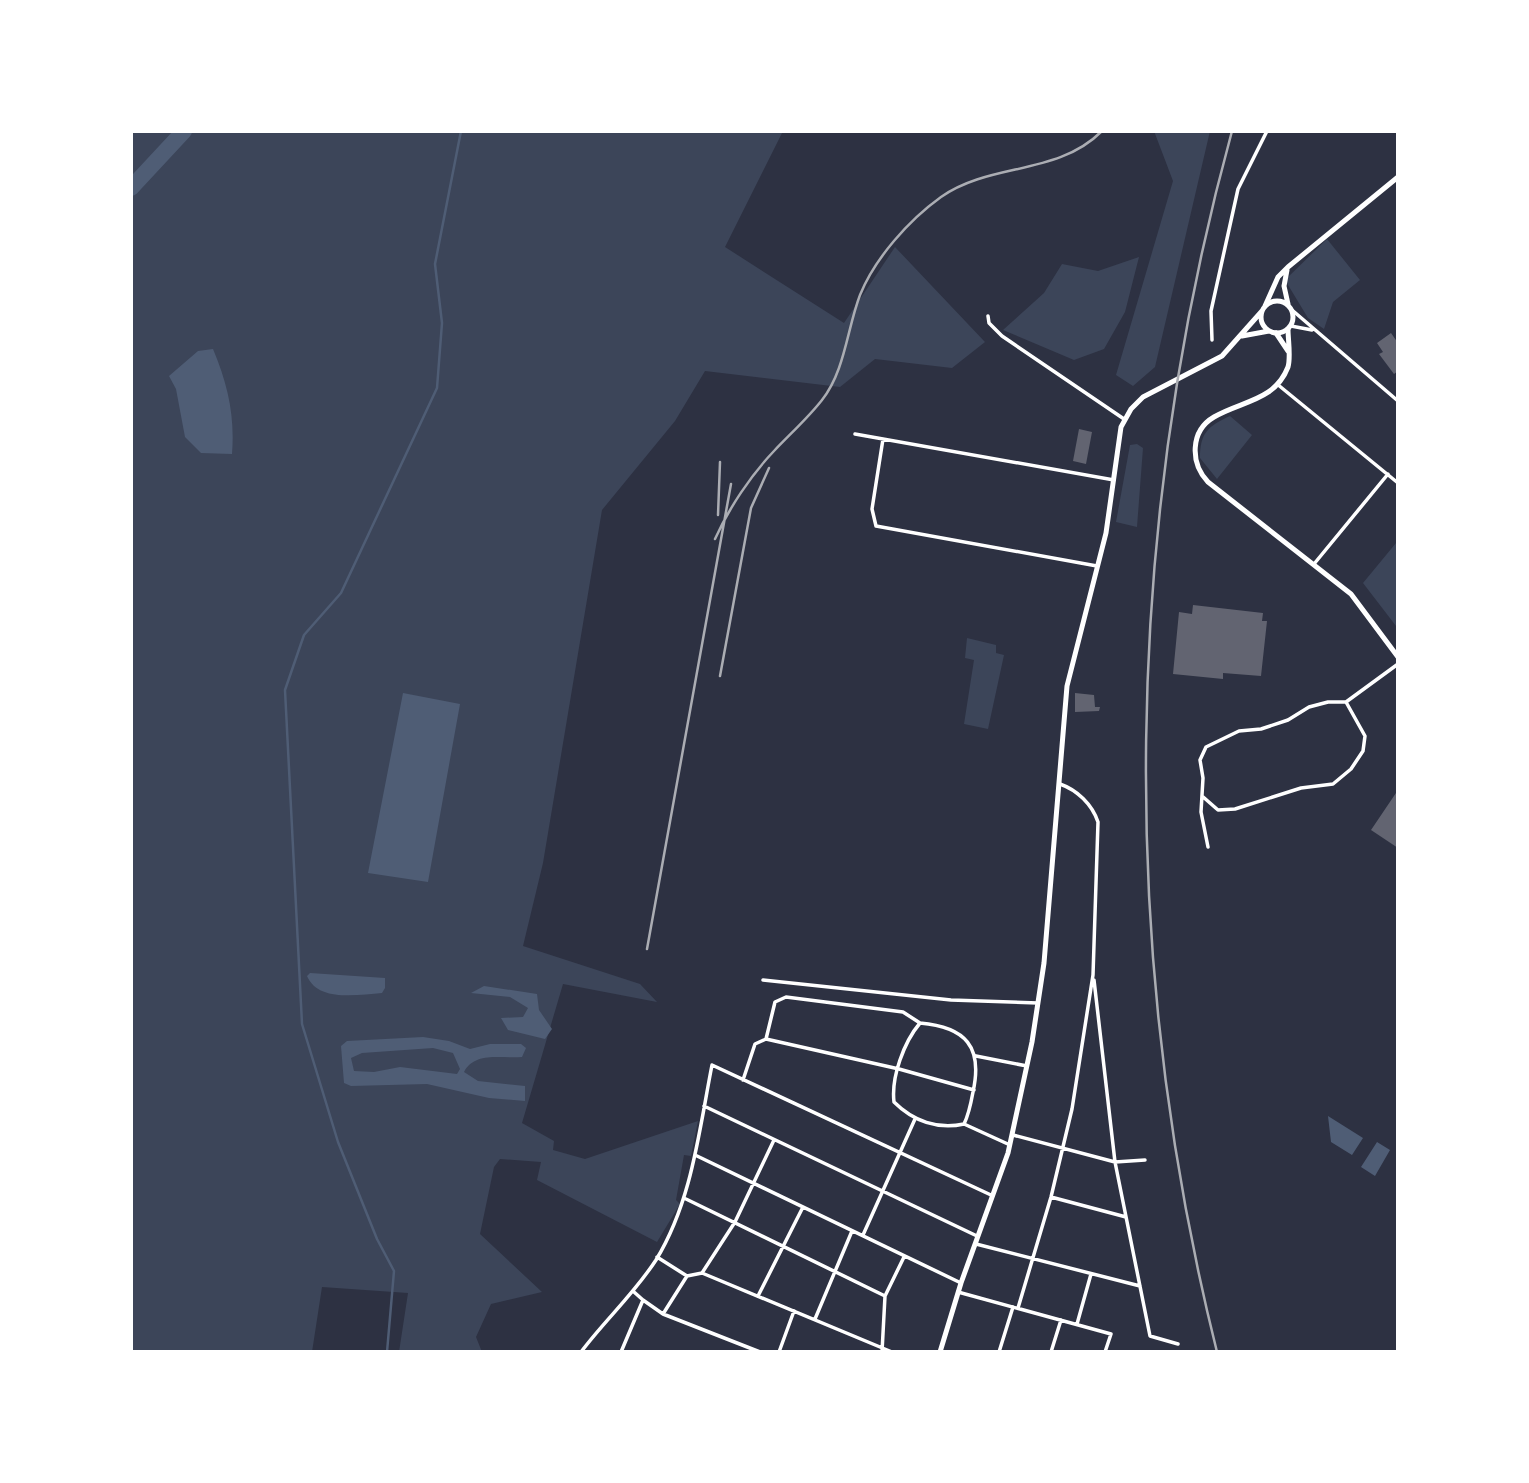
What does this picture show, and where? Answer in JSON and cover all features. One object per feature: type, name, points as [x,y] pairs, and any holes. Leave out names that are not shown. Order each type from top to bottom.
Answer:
[{"type":"main road","points":[[940,1352],[961,1283],[1010,1145],[1027,1066],[1038,1003],[1067,686],[1097,566],[1114,480],[1119,434],[1124,419],[1136,403],[1151,392],[1222,356],[1264,308],[1274,285],[1288,267],[1398,177]]},
{"type":"main road","points":[[1288,267],[1283,286],[1290,307],[1288,366],[1277,384],[1258,399],[1219,414],[1203,427],[1195,449],[1201,474],[1351,594],[1398,657]]},
{"type":"main road","points":[[1264,308],[1274,301],[1290,307]]},
{"type":"main road","points":[[1264,308],[1263,325],[1273,332],[1288,351]]},
{"type":"main road","points":[[1242,336],[1290,328]]},
{"type":"street","points":[[1212,340],[1211,311],[1238,189],[1267,131]]},
{"type":"street","points":[[1290,307],[1314,331],[1398,401]]},
{"type":"street","points":[[988,316],[989,323],[1002,336],[1124,419]]},
{"type":"street","points":[[1290,328],[1314,331]]},
{"type":"street","points":[[1277,384],[1398,483]]},
{"type":"street","points":[[855,434],[1114,480]]},
{"type":"street","points":[[883,439],[872,509],[876,526],[1097,566]]},
{"type":"street","points":[[1314,564],[1388,474]]},
{"type":"street","points":[[1208,847],[1201,812],[1203,778],[1200,760],[1206,747],[1219,738],[1289,720],[1318,704],[1346,702],[1398,664]]},
{"type":"street","points":[[1201,795],[1210,806],[1218,810],[1235,809],[1301,788],[1333,784],[1351,769],[1363,751],[1365,736],[1346,702]]},
{"type":"street","points":[[999,1352],[1033,1259],[1063,1149],[1093,975],[1098,822],[1094,812],[1080,795],[1060,784]]},
{"type":"street","points":[[1093,975],[1115,1162],[1150,1336],[1178,1344]]},
{"type":"street","points":[[762,981],[951,1000],[1038,1003]]},
{"type":"street","points":[[766,1040],[775,1002],[786,997],[903,1012],[920,1023],[937,1024],[958,1032],[976,1056],[978,1069],[964,1124]]},
{"type":"street","points":[[920,1023],[910,1038],[892,1086],[894,1102],[915,1119],[951,1128],[964,1124],[1010,1145]]},
{"type":"street","points":[[743,1080],[755,1044],[766,1040],[899,1069],[974,1090]]},
{"type":"street","points":[[976,1056],[1027,1066]]},
{"type":"street","points":[[582,1352],[634,1292],[657,1258],[686,1199],[712,1065],[993,1196]]},
{"type":"street","points":[[704,1106],[976,1240],[1033,1259],[1140,1286]]},
{"type":"street","points":[[862,1236],[915,1119]]},
{"type":"street","points":[[1013,1135],[1115,1162],[1145,1160]]},
{"type":"street","points":[[702,1273],[735,1222],[774,1140]]},
{"type":"street","points":[[694,1154],[961,1283]]},
{"type":"street","points":[[1051,1197],[1126,1217]]},
{"type":"street","points":[[686,1199],[885,1296]]},
{"type":"street","points":[[758,1296],[803,1207]]},
{"type":"street","points":[[815,1320],[833,1271],[852,1231]]},
{"type":"street","points":[[883,1350],[885,1296],[905,1256]]},
{"type":"street","points":[[657,1258],[687,1276],[702,1273],[892,1352]]},
{"type":"street","points":[[1077,1324],[1091,1274]]},
{"type":"street","points":[[663,1314],[687,1276]]},
{"type":"street","points":[[634,1292],[663,1314],[749,1350],[760,1352]]},
{"type":"street","points":[[958,1292],[1111,1334],[1105,1352]]},
{"type":"street","points":[[622,1351],[643,1300]]},
{"type":"street","points":[[779,1352],[794,1311]]},
{"type":"street","points":[[1051,1352],[1061,1320]]},
{"type":"shaded area","points":[[131,131],[783,131],[725,247],[844,323],[895,247],[985,342],[952,368],[875,359],[840,387],[705,371],[675,421],[602,510],[543,863],[523,946],[640,984],[657,1002],[563,984],[522,1123],[554,1141],[553,1150],[585,1159],[698,1121],[691,1156],[684,1155],[676,1200],[680,1204],[657,1242],[537,1180],[541,1162],[500,1159],[494,1167],[480,1234],[542,1292],[491,1304],[476,1337],[482,1352],[399,1352],[408,1293],[322,1287],[312,1352],[131,1352]]},
{"type":"shaded area","points":[[1154,131],[1210,131],[1155,367],[1133,386],[1116,375],[1173,181]]},
{"type":"shaded area","points":[[1327,239],[1360,280],[1333,302],[1324,329],[1308,318],[1285,280]]},
{"type":"shaded area","points":[[1139,257],[1125,312],[1104,349],[1074,360],[1003,330],[1044,293],[1062,264],[1098,271]]},
{"type":"shaded area","points":[[213,349],[229,401],[232,454],[201,453],[185,437],[176,389],[169,376],[198,351]]},
{"type":"shaded area","points":[[1230,416],[1252,435],[1217,479],[1200,458],[1202,442],[1211,427]]},
{"type":"shaded area","points":[[1137,444],[1143,448],[1137,527],[1116,522],[1130,445]]},
{"type":"shaded area","points":[[1396,543],[1398,545],[1396,626],[1363,583]]},
{"type":"shaded area","points":[[967,638],[996,645],[996,653],[1004,655],[988,729],[964,724],[974,660],[965,658]]},
{"type":"shaded area","points":[[403,693],[460,704],[428,882],[368,873]]},
{"type":"shaded area","points":[[310,973],[385,978],[385,988],[382,993],[329,993],[312,984],[307,976]]},
{"type":"shaded area","points":[[484,986],[537,994],[539,1010],[552,1029],[545,1039],[508,1030],[501,1018],[523,1017],[528,1008],[510,997],[471,993]]},
{"type":"shaded area","points":[[423,1037],[449,1041],[470,1049],[490,1044],[521,1044],[526,1048],[522,1057],[482,1059],[469,1065],[464,1072],[478,1081],[525,1086],[525,1101],[489,1098],[427,1084],[351,1086],[344,1083],[341,1046],[347,1041]],"holes":[[[433,1048],[453,1053],[460,1069],[457,1074],[400,1067],[374,1072],[354,1071],[351,1058],[362,1053]]]},
{"type":"shaded area","points":[[1328,1116],[1363,1138],[1352,1155],[1331,1142]]},
{"type":"shaded area","points":[[1377,1142],[1390,1150],[1375,1176],[1361,1167]]},
{"type":"building","points":[[1391,333],[1398,343],[1398,371],[1394,374],[1379,354],[1383,352],[1377,343]]},
{"type":"building","points":[[1079,429],[1092,432],[1086,464],[1073,461]]},
{"type":"building","points":[[1193,605],[1263,613],[1262,621],[1267,621],[1261,676],[1223,673],[1223,679],[1173,674],[1179,612],[1192,614]]},
{"type":"building","points":[[1075,693],[1094,695],[1095,707],[1100,707],[1099,711],[1075,712]]},
{"type":"building","points":[[1398,790],[1398,848],[1371,830]]},
{"type":"waterway","points":[[131,188],[184,131]]},
{"type":"waterway","points":[[387,1352],[394,1271],[377,1239],[338,1142],[302,1024],[285,690],[304,635],[341,593],[437,388],[442,323],[435,264],[461,131]]},
{"type":"railway","points":[[715,539],[749,481],[830,389],[841,363],[866,281],[905,228],[941,197],[960,186],[1065,155],[1102,131]]},
{"type":"railway","points":[[1217,1352],[1184,1201],[1162,1048],[1149,895],[1146,740],[1153,586],[1170,433],[1196,281],[1232,131]]},
{"type":"railway","points":[[718,515],[720,462]]},
{"type":"railway","points":[[720,676],[751,508],[769,468]]},
{"type":"railway","points":[[647,949],[731,484]]}]
